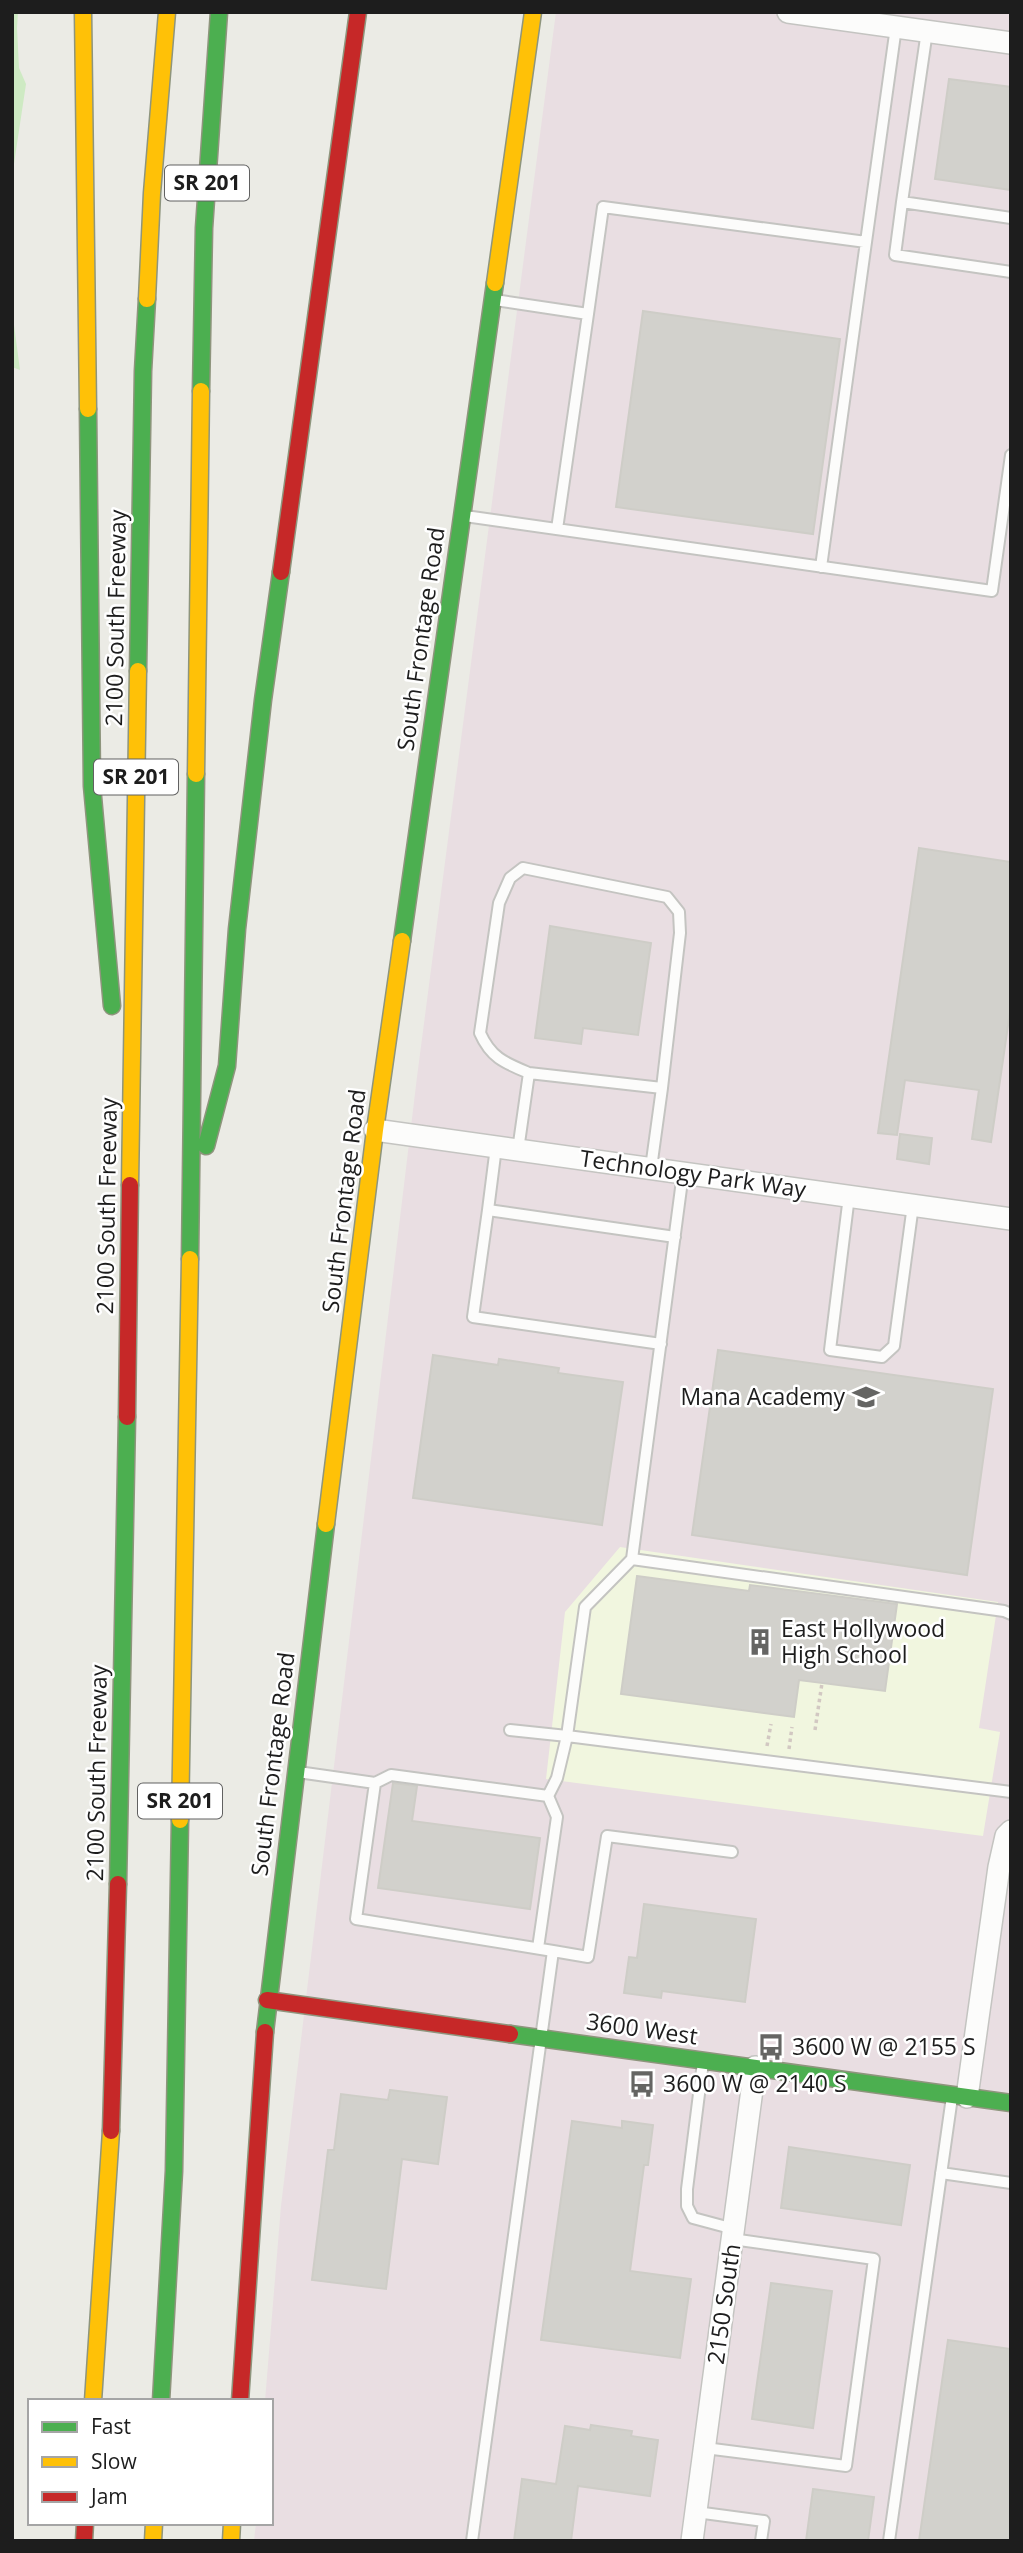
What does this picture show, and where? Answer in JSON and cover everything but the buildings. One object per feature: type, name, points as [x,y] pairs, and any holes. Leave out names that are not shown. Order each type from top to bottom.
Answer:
[{"type":"main road","points":[[83,12],[92,786],[114,1028]]},
{"type":"main road","name":"2100 South Freeway","points":[[93,2399],[113,2096],[125,1543],[143,371],[152,193],[167,12]]},
{"type":"main road","name":"SR 201","points":[[161,2399],[174,2171],[204,228],[219,12]]},
{"type":"main road","points":[[191,1202],[227,1066],[237,929],[263,700],[358,12]]},
{"type":"main road","name":"South Frontage Road","points":[[240,2399],[267,2000],[375,1130],[533,12]]},
{"type":"main road","points":[[116,1054],[119,1092],[125,1543]]},
{"type":"main road","name":"3600 West","points":[[267,2000],[1011,2103]]},
{"type":"street","points":[[788,12],[1011,43]]},
{"type":"street","name":"Technology Park Way","points":[[375,1130],[1011,1219]]},
{"type":"street","points":[[960,2096],[999,1867],[1006,1836],[1011,1831]]},
{"type":"street","name":"2150 South","points":[[692,2541],[755,2067]]},
{"type":"lane","points":[[821,567],[896,27]]},
{"type":"lane","points":[[927,31],[895,255],[1011,272]]},
{"type":"lane","points":[[902,202],[1011,218]]},
{"type":"lane","points":[[557,529],[603,207],[866,242]]},
{"type":"lane","points":[[492,300],[588,314]]},
{"type":"lane","points":[[462,515],[992,591],[1011,454]]},
{"type":"lane","points":[[651,1168],[662,1088],[680,933],[679,912],[667,897],[523,869],[510,878],[499,903],[480,1033],[487,1049],[502,1061],[529,1073],[662,1088]]},
{"type":"lane","points":[[518,1150],[529,1073]]},
{"type":"lane","points":[[496,1147],[473,1317],[661,1344]]},
{"type":"lane","points":[[538,1948],[557,1816],[548,1796],[556,1778],[567,1736],[585,1607],[632,1559],[683,1173]]},
{"type":"lane","points":[[849,1196],[830,1350],[882,1357],[894,1346],[913,1205]]},
{"type":"lane","points":[[488,1210],[675,1237]]},
{"type":"lane","points":[[632,1559],[1007,1612]]},
{"type":"lane","points":[[510,1730],[1011,1792]]},
{"type":"lane","points":[[295,1772],[375,1783],[391,1775],[548,1796]]},
{"type":"lane","points":[[375,1783],[356,1919],[588,1957],[607,1836],[732,1852]]},
{"type":"lane","points":[[472,2541],[553,1951]]},
{"type":"lane","points":[[704,2060],[687,2189],[687,2206],[693,2218],[733,2234],[874,2259],[846,2466],[705,2448]]},
{"type":"lane","points":[[889,2541],[942,2173],[960,2096]]},
{"type":"lane","points":[[942,2173],[1011,2183]]},
{"type":"lane","points":[[696,2512],[764,2521],[761,2541]]},
{"type":"path","points":[[815,1730],[822,1683]]},
{"type":"path","points":[[765,1761],[771,1724]]},
{"type":"path","points":[[787,1763],[792,1727]]},
{"type":"shaded area","points":[[556,12],[1011,12],[1011,2541],[254,2541],[256,2525],[273,2525],[273,2399],[265,2399],[281,2206],[417,1077]]},
{"type":"shaded area","name":"East Hollywood High School","points":[[620,1547],[998,1602],[979,1728],[1000,1732],[983,1836],[546,1779],[565,1612]]},
{"type":"green space","points":[[12,12],[18,12],[19,68],[26,84],[12,177]]},
{"type":"green space","points":[[12,310],[20,370],[12,367]]},
{"type":"traffic: fast","points":[[201,391],[204,228],[219,12]]},
{"type":"traffic: fast","points":[[402,941],[495,283]]},
{"type":"traffic: fast","points":[[138,671],[143,371],[147,299]]},
{"type":"traffic: fast","points":[[88,409],[92,786],[112,1006]]},
{"type":"traffic: fast","points":[[206,1146],[227,1066],[237,929],[263,700],[281,572]]},
{"type":"traffic: fast","points":[[190,1259],[196,774]]},
{"type":"traffic: fast","points":[[118,1884],[127,1417]]},
{"type":"traffic: fast","points":[[265,2032],[326,1524]]},
{"type":"traffic: fast","points":[[161,2399],[174,2171],[180,1820]]},
{"type":"traffic: fast","points":[[510,2034],[1011,2103]]},
{"type":"traffic: slow","points":[[83,12],[88,409]]},
{"type":"traffic: slow","points":[[147,299],[152,193],[167,12]]},
{"type":"traffic: slow","points":[[495,283],[533,12]]},
{"type":"traffic: slow","points":[[196,774],[201,391]]},
{"type":"traffic: slow","points":[[130,1185],[138,671]]},
{"type":"traffic: slow","points":[[326,1524],[375,1130],[402,941]]},
{"type":"traffic: slow","points":[[180,1820],[190,1259]]},
{"type":"traffic: slow","points":[[93,2399],[111,2131]]},
{"type":"traffic: slow","points":[[153,2541],[154,2525]]},
{"type":"traffic: slow","points":[[231,2541],[232,2525]]},
{"type":"traffic: jam","points":[[281,572],[358,12]]},
{"type":"traffic: jam","points":[[127,1417],[130,1185]]},
{"type":"traffic: jam","points":[[111,2131],[118,1884]]},
{"type":"traffic: jam","points":[[267,2000],[510,2034]]},
{"type":"traffic: jam","points":[[240,2399],[265,2032]]},
{"type":"traffic: jam","points":[[84,2541],[85,2525]]},
{"type":"place","name":"Mana Academy","points":[[866,1397]]},
{"type":"place","name":"East Hollywood High School","points":[[760,1642]]},
{"type":"place","name":"3600 W @ 2155 S","points":[[771,2047]]},
{"type":"place","name":"3600 W @ 2140 S","points":[[642,2084]]}]
